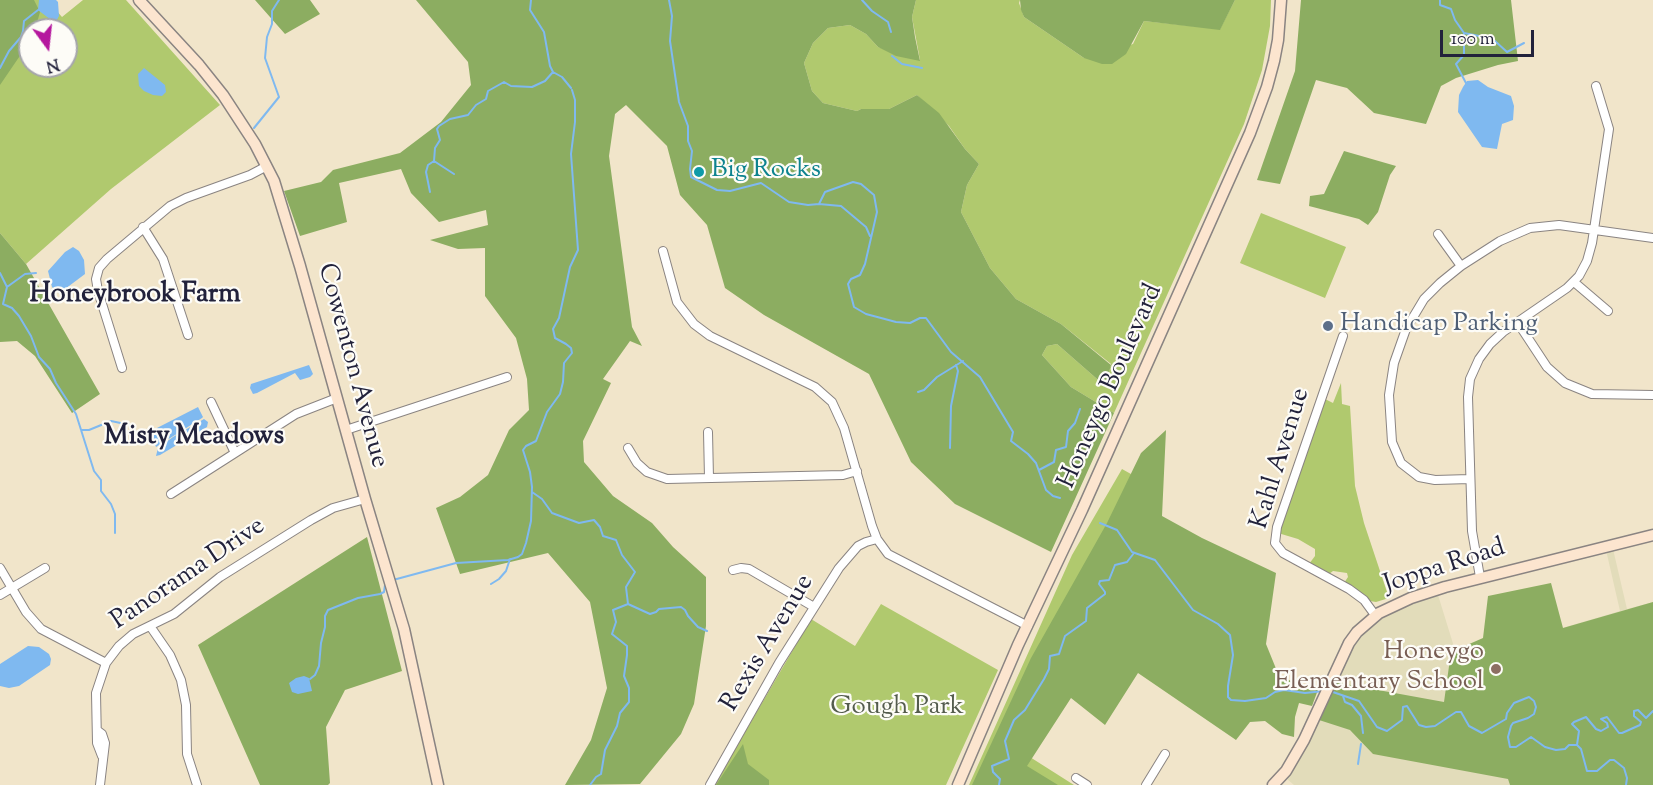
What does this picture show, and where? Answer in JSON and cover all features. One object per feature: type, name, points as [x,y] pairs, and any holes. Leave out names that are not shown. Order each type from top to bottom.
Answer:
[{"type":"street","name":"Cowenton Avenue","points":[[139,0],[215,85],[244,126],[267,166],[281,200],[407,642],[438,785]]},
{"type":"street","name":"Honeygo Boulevard","points":[[958,785],[1250,133],[1274,61],[1281,0]]},
{"type":"street","points":[[1480,577],[1473,542],[1468,397],[1470,379],[1479,359],[1490,344],[1560,294],[1574,282],[1587,261],[1609,129],[1596,86]]},
{"type":"street","points":[[123,369],[98,291],[97,274],[107,259],[163,210],[177,201],[250,175],[267,166]]},
{"type":"street","points":[[1470,478],[1431,480],[1413,473],[1397,457],[1390,430],[1390,379],[1406,329],[1418,308],[1432,290],[1461,266],[1500,241],[1530,228],[1550,225],[1653,237]]},
{"type":"street","points":[[143,227],[163,259],[188,335]]},
{"type":"street","points":[[1438,234],[1461,266]]},
{"type":"street","points":[[663,251],[677,302],[694,324],[710,336],[815,387],[832,402],[844,428],[877,539],[888,554],[1028,626]]},
{"type":"street","points":[[1574,282],[1608,311]]},
{"type":"street","points":[[1518,323],[1547,367],[1565,383],[1592,394],[1653,395]]},
{"type":"street","name":"Kahl Avenue","points":[[1343,336],[1277,527],[1275,543],[1283,554],[1349,589],[1364,600],[1375,615]]},
{"type":"street","points":[[346,430],[507,377]]},
{"type":"street","points":[[171,494],[302,410],[337,398]]},
{"type":"street","points":[[212,402],[235,453]]},
{"type":"street","points":[[708,432],[709,478]]},
{"type":"street","points":[[628,448],[637,463],[647,472],[668,479],[843,475],[857,471]]},
{"type":"street","name":"Panorama Drive","points":[[100,785],[103,770],[102,756],[97,743],[96,693],[106,663],[126,639],[180,610],[230,570],[321,514],[365,499]]},
{"type":"street","name":"Joppa Road","points":[[1273,785],[1294,757],[1349,643],[1375,615],[1411,598],[1480,577],[1653,535]]},
{"type":"street","name":"Rexis Avenue","points":[[710,785],[779,663],[847,557],[858,546],[877,539]]},
{"type":"street","points":[[0,568],[30,618],[41,629],[106,663]]},
{"type":"street","points":[[0,595],[45,568]]},
{"type":"street","points":[[733,570],[748,569],[814,607]]},
{"type":"street","points":[[150,626],[170,655],[181,680],[186,705],[187,754],[197,785]]},
{"type":"street","points":[[1146,785],[1165,754]]},
{"type":"street","points":[[1076,778],[1087,785]]},
{"type":"shaded area","name":"Honeygo Elementary School","points":[[1613,549],[1627,609],[1653,602],[1653,785],[1294,785],[1287,779],[1315,730],[1345,656],[1360,635],[1384,614],[1438,595],[1455,650],[1562,628],[1620,611],[1606,550]]},
{"type":"green space","points":[[0,0],[47,0],[62,17],[83,0],[126,0],[220,105],[111,189],[26,264],[0,233]]},
{"type":"green space","points":[[0,0],[34,0],[40,12],[38,18],[18,18],[18,59],[0,85]]},
{"type":"green space","points":[[255,0],[310,0],[320,14],[285,34]]},
{"type":"green space","points":[[416,0],[916,0],[912,17],[920,61],[896,56],[878,47],[866,34],[850,25],[828,28],[813,43],[804,63],[812,91],[823,103],[857,111],[889,109],[917,95],[939,113],[979,164],[967,185],[961,212],[990,268],[1016,299],[1061,324],[1111,365],[1105,386],[1057,344],[1047,346],[1042,355],[1071,387],[1114,413],[1051,552],[955,504],[911,462],[869,374],[764,315],[725,288],[707,225],[680,195],[667,146],[626,105],[615,114],[609,156],[632,327],[642,346],[630,341],[603,379],[611,383],[583,441],[584,462],[613,496],[652,523],[673,547],[706,577],[706,626],[694,704],[681,734],[640,784],[565,785],[591,740],[607,688],[590,602],[548,553],[460,574],[436,508],[460,497],[488,475],[509,430],[529,410],[527,379],[516,338],[485,296],[485,248],[458,249],[430,240],[488,225],[486,210],[439,222],[411,193],[401,169],[339,183],[347,222],[300,236],[284,191],[321,182],[333,170],[400,153],[441,122],[471,85],[468,62]]},
{"type":"green space","points":[[916,0],[1020,0],[1024,17],[1084,58],[1133,44],[1144,21],[1220,29],[1235,0],[1271,0],[1270,26],[1262,70],[1244,124],[1114,413],[1071,387],[1042,355],[1047,346],[1057,344],[1105,386],[1111,364],[1061,324],[1016,299],[990,268],[961,212],[967,185],[979,164],[949,126],[917,95],[889,109],[857,111],[823,103],[812,91],[804,63],[813,43],[828,28],[850,25],[866,34],[878,47],[920,60],[912,17]]},
{"type":"green space","points":[[1020,0],[1235,0],[1220,30],[1144,21],[1126,54],[1112,64],[1102,64],[1084,58],[1024,17]]},
{"type":"green space","points":[[1301,0],[1511,0],[1518,61],[1456,78],[1441,86],[1426,124],[1374,113],[1347,88],[1316,80],[1280,184],[1257,180],[1295,71]]},
{"type":"green space","points":[[1344,151],[1396,166],[1390,175],[1378,212],[1368,225],[1359,219],[1309,206],[1310,196],[1324,194]]},
{"type":"green space","points":[[1261,213],[1346,247],[1325,298],[1240,263]]},
{"type":"green space","points":[[0,233],[26,264],[100,394],[72,413],[35,356],[17,341],[0,342]]},
{"type":"green space","points":[[1341,383],[1342,404],[1350,406],[1355,486],[1364,523],[1389,598],[1376,602],[1370,601],[1365,595],[1344,583],[1348,577],[1347,573],[1333,571],[1329,574],[1309,564],[1315,556],[1315,549],[1298,539],[1278,533],[1325,399],[1333,403]]},
{"type":"green space","points":[[1166,430],[1162,516],[1276,573],[1266,644],[1279,676],[1299,684],[1319,687],[1312,706],[1299,703],[1295,717],[1294,737],[1282,734],[1265,721],[1250,722],[1236,740],[1138,673],[1105,725],[1071,698],[1027,766],[1058,785],[972,785],[1031,658],[1107,523],[1141,453]]},
{"type":"green space","points":[[1122,469],[1147,483],[1011,745],[1074,785],[969,785],[1072,555]]},
{"type":"green space","points":[[367,537],[402,671],[345,690],[326,727],[330,783],[328,785],[260,785],[198,645]]},
{"type":"green space","name":"Honeygo Elementary School","points":[[1551,583],[1563,628],[1653,602],[1653,785],[1510,785],[1508,779],[1373,754],[1350,730],[1319,720],[1334,682],[1444,702],[1451,652],[1483,638],[1488,596]]},
{"type":"green space","name":"Gough Park","points":[[881,604],[998,670],[946,785],[714,785],[811,619],[855,646]]},
{"type":"green space","points":[[743,744],[748,764],[769,780],[769,785],[716,785]]},
{"type":"water","points":[[39,0],[56,0],[59,16],[48,18],[38,10]]},
{"type":"water","points":[[144,68],[165,85],[166,92],[162,96],[153,95],[139,86],[138,74]]},
{"type":"water","points":[[1478,80],[1488,87],[1511,96],[1514,106],[1513,120],[1502,124],[1497,149],[1482,147],[1458,112],[1459,95],[1463,87],[1467,81]]},
{"type":"water","points":[[73,247],[79,251],[84,260],[85,274],[65,289],[63,297],[52,287],[48,271],[65,252]]},
{"type":"water","points":[[309,365],[313,374],[310,377],[300,380],[295,373],[257,393],[253,394],[250,388],[251,384]]},
{"type":"water","points":[[198,407],[202,418],[156,447],[153,439],[155,429]]},
{"type":"water","points":[[204,419],[208,422],[207,427],[156,456],[158,448]]},
{"type":"water","points":[[28,646],[39,647],[49,654],[50,665],[19,686],[9,688],[0,686],[0,664]]},
{"type":"water","points":[[304,676],[309,678],[312,691],[298,694],[292,692],[289,683]]},
{"type":"waterway","points":[[254,128],[279,97],[265,58],[267,37],[272,24],[272,11],[279,0]]},
{"type":"waterway","points":[[531,0],[530,10],[544,32],[550,66],[553,72],[562,77],[571,88]]},
{"type":"waterway","points":[[669,0],[672,16],[670,41],[679,102],[688,126],[688,141],[692,151],[691,177],[717,190],[730,191],[761,183],[789,202],[841,206],[866,227],[870,236]]},
{"type":"waterway","points":[[862,0],[872,11],[888,22],[891,32]]},
{"type":"waterway","points":[[1440,0],[1440,5],[1451,9],[1464,33],[1464,55],[1456,64],[1467,85]]},
{"type":"waterway","points":[[0,68],[9,51],[21,37],[24,21],[38,10]]},
{"type":"waterway","points":[[1464,33],[1479,36],[1486,41],[1495,41],[1507,52],[1524,43]]},
{"type":"waterway","points":[[892,56],[902,64],[922,68]]},
{"type":"waterway","points":[[430,192],[426,172],[428,165],[434,161],[435,148],[440,140],[437,129],[439,126],[450,119],[468,115],[476,105],[486,99],[488,91],[504,82],[511,86],[532,87],[545,81],[553,72]]},
{"type":"waterway","points":[[393,580],[456,563],[508,560],[522,554],[531,521],[532,487],[523,450],[536,441],[547,412],[560,394],[564,363],[572,353],[571,348],[555,338],[553,329],[559,318],[570,267],[578,250],[571,154],[575,122],[575,100],[572,90]]},
{"type":"waterway","points":[[434,161],[454,174]]},
{"type":"waterway","points":[[819,204],[825,192],[853,182],[861,184],[874,195],[877,212],[865,264],[860,275],[851,279],[848,284],[854,307],[866,314],[896,322],[910,323],[926,318],[951,352],[980,377],[1013,432],[1011,441],[1036,463],[1046,490],[1060,498]]},
{"type":"waterway","points":[[0,273],[7,287],[3,304],[12,308],[19,316],[31,336],[39,357],[50,369],[56,383],[76,414],[94,471],[101,480],[101,491],[115,514],[115,533]]},
{"type":"waterway","points":[[7,287],[25,274],[36,273]]},
{"type":"waterway","points":[[918,392],[963,361]]},
{"type":"waterway","points":[[950,448],[951,406],[958,371],[956,365]]},
{"type":"waterway","points":[[1039,470],[1054,462],[1056,450],[1066,447],[1068,431],[1075,423],[1080,409]]},
{"type":"waterway","points":[[81,430],[89,430],[111,421],[130,425],[140,437],[147,434]]},
{"type":"waterway","points":[[532,492],[542,499],[552,513],[579,523],[594,520],[603,536],[616,540],[622,555],[635,572],[626,587],[628,604]]},
{"type":"waterway","points":[[1100,523],[1117,530],[1132,552],[1155,560],[1193,610],[1218,624],[1230,635],[1233,655],[1228,697],[1231,700],[1266,698],[1275,692],[1284,690],[1305,693],[1324,691]]},
{"type":"waterway","points":[[999,785],[1000,779],[993,772],[992,766],[1009,759],[1005,741],[1014,720],[1025,710],[1044,679],[1049,669],[1050,656],[1059,654],[1065,636],[1086,621],[1087,608],[1105,594],[1099,584],[1100,581],[1109,580],[1115,565],[1127,562],[1134,553]]},
{"type":"waterway","points":[[491,584],[506,571],[510,559]]},
{"type":"waterway","points":[[310,679],[315,675],[319,666],[325,616],[328,610],[358,598],[380,594],[384,592],[385,585]]},
{"type":"waterway","points":[[590,785],[601,774],[605,750],[617,726],[620,713],[629,702],[629,688],[624,676],[627,646],[612,634],[616,622],[613,610],[628,604],[650,614],[659,609],[681,607],[698,627],[707,631]]},
{"type":"waterway","points":[[1330,691],[1359,701],[1377,727],[1387,731],[1402,720],[1403,707],[1407,706],[1419,725],[1435,726],[1456,712],[1461,712],[1469,726],[1482,733],[1506,719],[1514,703],[1529,697],[1534,701],[1536,707],[1534,714],[1513,723],[1508,737],[1510,747],[1516,747],[1531,737],[1545,747],[1556,750],[1565,749],[1569,745],[1577,745]]},
{"type":"waterway","points":[[1343,696],[1345,702],[1352,705],[1361,716],[1363,733]]},
{"type":"waterway","points":[[1577,745],[1579,731],[1572,724],[1574,722],[1586,717],[1596,729],[1601,731],[1608,727],[1607,723],[1601,719],[1607,717],[1619,733],[1622,733],[1640,725],[1641,722],[1634,716],[1634,711],[1638,710],[1646,718],[1653,711]]},
{"type":"waterway","points":[[1358,764],[1361,744]]},
{"type":"waterway","points":[[1577,745],[1581,749],[1587,771],[1597,771],[1610,760],[1614,760],[1624,768],[1627,778],[1626,785]]},
{"type":"place","name":"Big Rocks","points":[[699,172]]},
{"type":"place","name":"Handicap Parking","points":[[1328,326]]},
{"type":"place","name":"Honeygo Elementary School","points":[[1496,669]]},
{"type":"district","name":"Honeybrook Farm","points":[[135,296]]},
{"type":"district","name":"Misty Meadows","points":[[194,438]]}]
